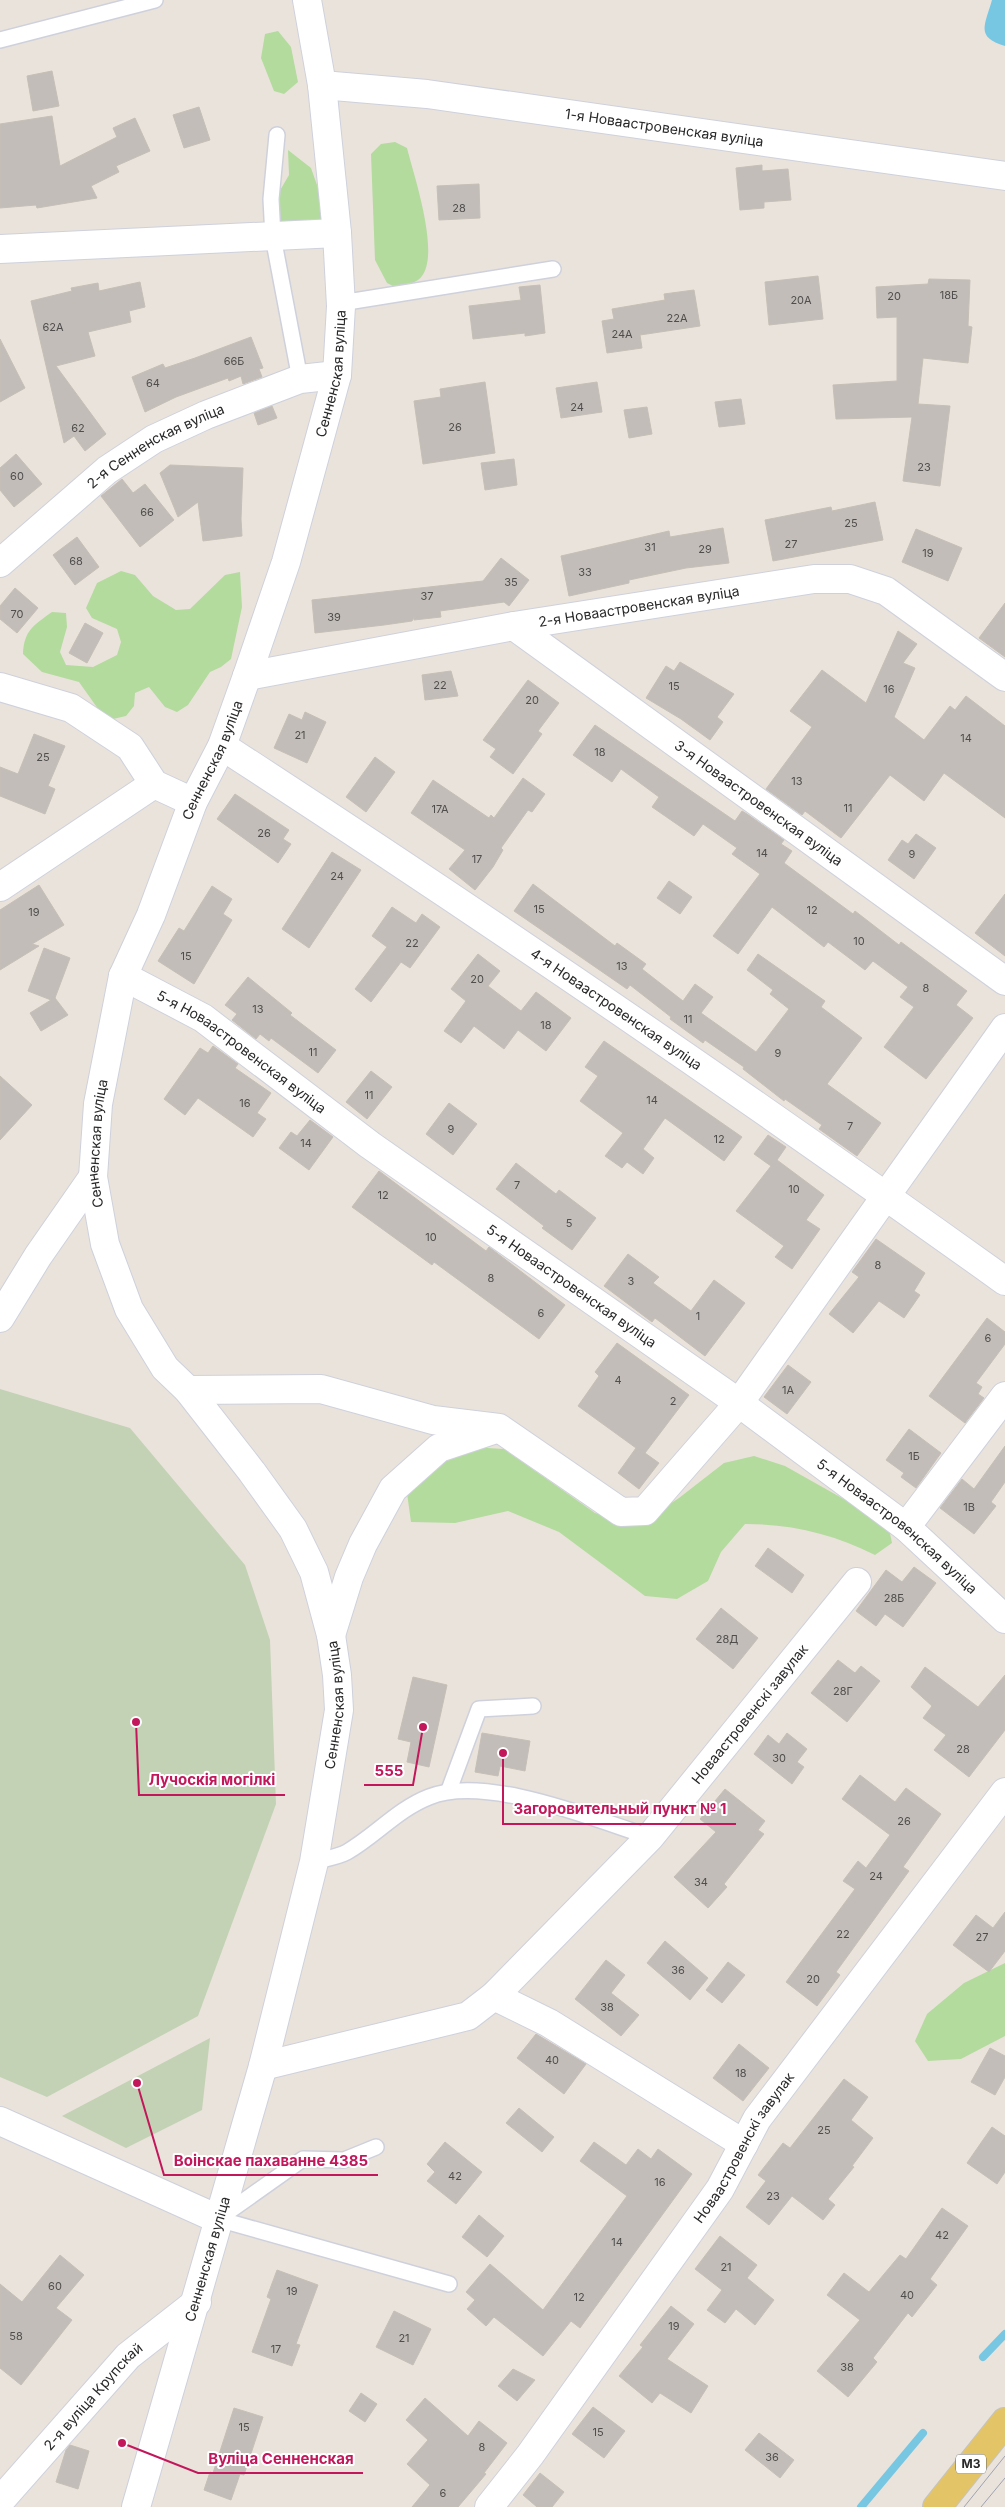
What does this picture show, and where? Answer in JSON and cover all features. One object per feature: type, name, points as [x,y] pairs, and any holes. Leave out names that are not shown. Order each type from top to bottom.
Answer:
[{"type":"main road","name":"М3","points":[[936,2507],[1005,2422]]},
{"type":"street","name":"Сенненская вуліца","points":[[136,2507],[263,2066],[314,1862],[338,1710],[337,1676],[331,1635],[314,1572],[294,1529],[188,1390],[165,1368],[130,1309],[105,1244],[93,1177],[98,1104],[123,976],[152,915],[193,802],[222,746],[247,676],[286,562],[337,375],[341,303],[337,233],[322,85],[307,0]]},
{"type":"street","name":"1-я Новаастровенская вуліца","points":[[322,85],[427,94],[1005,176]]},
{"type":"street","points":[[0,249],[337,233]]},
{"type":"street","name":"2-я Сенненская вуліца","points":[[0,563],[107,470],[154,440],[206,415],[300,380],[337,375]]},
{"type":"street","name":"2-я Новаастровенская вуліца","points":[[247,676],[514,626],[814,579],[850,579],[886,591],[1005,677]]},
{"type":"street","name":"3-я Новаастровенская вуліца","points":[[514,626],[1005,981]]},
{"type":"street","points":[[0,687],[71,708],[130,747],[154,784],[193,802]]},
{"type":"street","name":"4-я Новаастровенская вуліца","points":[[222,746],[407,866],[1005,1281]]},
{"type":"street","points":[[0,887],[154,784]]},
{"type":"street","name":"5-я Новаастровенская вуліца","points":[[123,976],[203,1018],[370,1145],[739,1402],[906,1527],[1005,1619]]},
{"type":"street","points":[[188,1390],[321,1389],[433,1420],[499,1428],[621,1512],[645,1512],[739,1402],[1005,1028]]},
{"type":"street","points":[[0,1318],[38,1256],[93,1177]]},
{"type":"street","points":[[906,1527],[1005,1396]]},
{"type":"street","points":[[331,1635],[349,1577],[362,1544],[393,1489],[439,1448],[499,1428]]},
{"type":"street","name":"Новаастровенскі завулак","points":[[263,2066],[468,2016],[494,1996],[650,1837],[857,1582]]},
{"type":"street","name":"Новаастровенскі завулак","points":[[489,2507],[530,2456],[720,2189],[757,2118],[1005,1792]]},
{"type":"street","points":[[494,1996],[549,2023],[744,2144]]},
{"type":"street","points":[[0,2121],[218,2219]]},
{"type":"street","name":"2-я вуліца Крупскай","points":[[0,2500],[128,2356],[196,2302]]},
{"type":"lane","points":[[0,40],[155,0]]},
{"type":"lane","points":[[277,135],[271,199],[274,237],[300,380]]},
{"type":"lane","points":[[341,303],[553,269]]},
{"type":"lane","points":[[449,1790],[479,1709],[533,1706]]},
{"type":"lane","points":[[314,1862],[346,1853],[409,1807],[449,1790],[469,1790],[539,1800],[650,1837]]},
{"type":"lane","points":[[218,2219],[303,2159],[344,2160],[376,2147]]},
{"type":"lane","points":[[218,2219],[449,2284]]},
{"type":"green space","points":[[278,31],[291,47],[298,82],[284,94],[274,91],[261,58],[265,34]]},
{"type":"green space","points":[[395,142],[407,148],[424,213],[428,250],[427,265],[422,276],[415,282],[399,289],[387,283],[375,260],[371,154],[381,144]]},
{"type":"green space","points":[[288,150],[311,168],[323,202],[321,222],[290,226],[276,219],[275,199],[289,175]]},
{"type":"green space","points":[[121,571],[135,575],[153,596],[176,610],[190,609],[225,575],[240,572],[242,607],[231,659],[221,667],[210,672],[188,705],[177,712],[165,707],[149,687],[135,693],[134,706],[126,716],[113,719],[101,713],[79,682],[42,672],[23,654],[25,639],[31,629],[52,612],[66,613],[67,627],[60,652],[66,665],[93,667],[117,655],[121,642],[117,629],[92,618],[86,608],[97,583]]},
{"type":"green space","points":[[0,1389],[130,1428],[245,1565],[270,1640],[276,1804],[198,2016],[47,2097],[0,2077]]},
{"type":"green space","points":[[471,1447],[504,1449],[595,1513],[641,1523],[679,1498],[724,1463],[754,1456],[785,1466],[888,1524],[892,1543],[875,1555],[844,1541],[796,1528],[745,1524],[721,1552],[708,1581],[677,1599],[645,1596],[559,1532],[508,1511],[455,1523],[411,1522],[407,1493],[424,1471]]},
{"type":"green space","points":[[1005,1963],[1005,2036],[961,2059],[928,2061],[915,2041],[927,2014],[964,1983]]},
{"type":"green space","points":[[210,2038],[202,2110],[126,2148],[62,2116]]},
{"type":"water","points":[[992,0],[1005,0],[1005,46],[989,39],[986,34],[985,23]]},
{"type":"building","points":[[52,71],[59,106],[33,111],[27,76]]},
{"type":"building","points":[[199,107],[210,140],[184,148],[173,115]]},
{"type":"building","points":[[52,116],[60,166],[117,137],[113,128],[135,118],[150,151],[116,166],[119,172],[91,186],[97,198],[37,208],[36,205],[0,208],[0,124]]},
{"type":"building","points":[[762,165],[762,171],[788,169],[791,200],[764,202],[764,208],[740,210],[736,168]]},
{"type":"building","points":[[479,184],[480,218],[439,220],[437,186]]},
{"type":"building","points":[[818,276],[823,319],[769,325],[765,282]]},
{"type":"building","points":[[929,279],[970,280],[968,326],[972,327],[968,363],[923,358],[918,404],[950,406],[940,486],[903,481],[912,417],[836,419],[833,385],[897,381],[897,317],[877,318],[876,287],[928,284]]},
{"type":"building","points":[[140,282],[145,307],[129,311],[131,322],[88,332],[95,356],[56,366],[106,434],[85,451],[74,436],[64,443],[31,301],[72,291],[71,288],[98,283],[99,291]]},
{"type":"building","points":[[540,285],[545,333],[525,336],[525,333],[473,339],[469,306],[521,300],[519,287]]},
{"type":"building","points":[[694,290],[700,326],[640,335],[642,348],[607,353],[602,321],[614,319],[612,309],[665,300],[664,294]]},
{"type":"building","points":[[251,337],[263,368],[259,369],[262,377],[243,384],[241,376],[229,381],[228,378],[176,397],[145,412],[132,377],[163,364],[165,368]]},
{"type":"building","points":[[0,339],[25,388],[0,402]]},
{"type":"building","points":[[485,382],[495,453],[423,464],[414,401],[441,397],[440,389]]},
{"type":"building","points":[[597,382],[602,412],[561,418],[556,388]]},
{"type":"building","points":[[741,399],[745,424],[719,427],[715,402]]},
{"type":"building","points":[[272,406],[277,418],[258,425],[254,413]]},
{"type":"building","points":[[647,407],[652,434],[629,438],[624,410]]},
{"type":"building","points":[[16,454],[42,484],[14,507],[0,490],[0,468]]},
{"type":"building","points":[[514,459],[517,485],[485,490],[481,463]]},
{"type":"building","points":[[170,465],[243,468],[242,536],[203,541],[198,502],[178,517],[160,473]]},
{"type":"building","points":[[122,479],[133,493],[145,484],[174,520],[140,547],[101,496]]},
{"type":"building","points":[[875,502],[883,540],[773,561],[765,520],[831,507],[832,511]]},
{"type":"building","points":[[723,528],[729,563],[686,568],[629,580],[629,583],[569,596],[561,556],[669,531],[670,537]]},
{"type":"building","points":[[916,529],[962,548],[948,581],[902,562]]},
{"type":"building","points":[[77,537],[99,567],[75,585],[53,555]]},
{"type":"building","points":[[501,558],[529,580],[509,606],[504,602],[440,611],[441,617],[414,620],[414,617],[412,621],[315,633],[312,600],[483,581]]},
{"type":"building","points":[[15,588],[38,608],[17,633],[0,619],[0,606]]},
{"type":"building","points":[[1005,603],[1005,657],[979,638]]},
{"type":"building","points":[[85,623],[103,633],[87,663],[69,653]]},
{"type":"building","points":[[898,631],[917,644],[903,663],[915,668],[894,717],[924,740],[950,706],[955,710],[966,696],[1005,726],[1005,818],[944,773],[924,801],[890,775],[841,838],[805,811],[802,815],[766,789],[812,727],[790,711],[822,670],[866,703]]},
{"type":"building","points":[[680,662],[734,694],[717,717],[723,722],[710,740],[681,719],[646,698],[666,666],[674,671]]},
{"type":"building","points":[[451,671],[458,696],[425,700],[422,675]]},
{"type":"building","points":[[528,680],[559,703],[538,731],[542,734],[513,774],[490,757],[496,749],[483,740]]},
{"type":"building","points":[[305,712],[326,722],[307,763],[274,748],[289,714],[302,720]]},
{"type":"building","points":[[595,725],[735,821],[742,811],[784,840],[781,844],[792,851],[784,863],[853,914],[855,911],[899,945],[901,942],[967,991],[956,1005],[973,1018],[926,1079],[884,1047],[914,1007],[900,997],[908,987],[873,961],[865,970],[828,942],[824,947],[772,907],[738,954],[713,936],[760,874],[732,854],[737,848],[703,824],[694,836],[652,807],[659,797],[621,769],[612,782],[573,755]]},
{"type":"building","points":[[34,734],[65,746],[48,786],[55,789],[45,814],[0,796],[0,767],[18,774]]},
{"type":"building","points":[[375,757],[395,772],[366,812],[346,797]]},
{"type":"building","points":[[523,778],[545,794],[532,812],[528,810],[501,848],[503,850],[493,867],[475,890],[449,869],[465,850],[411,813],[433,780],[489,818],[491,815],[494,818]]},
{"type":"building","points":[[235,794],[289,830],[283,839],[291,844],[278,863],[217,819]]},
{"type":"building","points":[[916,834],[936,848],[914,879],[888,860],[902,840],[908,844]]},
{"type":"building","points":[[332,852],[361,870],[309,948],[282,929]]},
{"type":"building","points":[[669,881],[692,897],[680,914],[657,898]]},
{"type":"building","points":[[533,884],[615,946],[617,943],[646,964],[642,969],[683,1001],[695,984],[713,997],[701,1013],[756,1052],[789,1009],[770,994],[773,990],[747,970],[758,954],[825,1001],[821,1007],[862,1038],[827,1084],[881,1123],[857,1156],[819,1129],[822,1125],[785,1099],[784,1101],[743,1069],[744,1067],[705,1040],[703,1043],[670,1019],[671,1017],[630,985],[627,989],[514,911]]},
{"type":"building","points":[[39,885],[64,925],[32,944],[39,946],[0,970],[0,910]]},
{"type":"building","points":[[212,886],[232,899],[223,914],[232,920],[194,984],[158,961],[179,928],[184,931]]},
{"type":"building","points":[[1005,894],[1005,956],[975,933]]},
{"type":"building","points":[[392,907],[416,923],[422,914],[440,927],[410,968],[401,962],[371,1002],[355,989],[387,947],[372,936]]},
{"type":"building","points":[[44,948],[70,958],[55,998],[68,1015],[41,1031],[30,1013],[51,1000],[28,991]]},
{"type":"building","points":[[478,954],[500,971],[488,986],[521,1011],[536,992],[571,1018],[546,1051],[518,1030],[504,1049],[474,1026],[461,1043],[444,1031],[466,1001],[451,989]]},
{"type":"building","points":[[248,977],[292,1013],[290,1015],[336,1050],[318,1073],[271,1038],[269,1041],[260,1034],[256,1039],[232,1020],[237,1014],[225,1005]]},
{"type":"building","points":[[604,1041],[742,1137],[724,1161],[665,1118],[643,1149],[654,1158],[643,1174],[627,1162],[622,1168],[605,1156],[623,1133],[580,1101],[598,1076],[585,1067]]},
{"type":"building","points":[[213,1046],[238,1064],[235,1068],[271,1093],[257,1113],[266,1119],[253,1137],[198,1098],[185,1115],[164,1099],[200,1048],[208,1053]]},
{"type":"building","points":[[371,1071],[392,1087],[367,1119],[346,1102]]},
{"type":"building","points":[[0,1076],[32,1105],[0,1140]]},
{"type":"building","points":[[449,1103],[477,1124],[453,1155],[426,1134]]},
{"type":"building","points":[[310,1120],[333,1137],[309,1170],[279,1148],[291,1132],[297,1136]]},
{"type":"building","points":[[768,1135],[786,1147],[777,1160],[824,1195],[806,1220],[820,1229],[792,1269],[775,1257],[784,1246],[736,1211],[771,1166],[754,1154]]},
{"type":"building","points":[[516,1163],[556,1194],[559,1190],[596,1218],[572,1250],[542,1228],[544,1226],[496,1189]]},
{"type":"building","points":[[379,1171],[486,1251],[489,1247],[565,1305],[539,1339],[434,1262],[432,1265],[352,1207]]},
{"type":"building","points":[[876,1239],[925,1273],[914,1291],[920,1295],[904,1318],[879,1301],[853,1333],[829,1314],[859,1277],[852,1272]]},
{"type":"building","points":[[628,1254],[659,1277],[653,1283],[691,1311],[714,1280],[745,1303],[705,1356],[655,1318],[652,1322],[604,1286]]},
{"type":"building","points":[[987,1318],[1005,1332],[1005,1344],[976,1383],[982,1387],[978,1394],[984,1398],[965,1423],[929,1396]]},
{"type":"building","points":[[617,1343],[689,1395],[645,1453],[659,1463],[639,1489],[618,1473],[636,1448],[578,1406],[599,1376],[595,1372]]},
{"type":"building","points":[[788,1365],[811,1382],[787,1414],[764,1397]]},
{"type":"building","points":[[909,1429],[941,1453],[916,1488],[901,1477],[904,1473],[886,1460]]},
{"type":"building","points":[[1005,1446],[1005,1482],[991,1502],[996,1506],[974,1534],[940,1508],[962,1479],[974,1489]]},
{"type":"building","points":[[768,1548],[804,1575],[792,1593],[755,1566]]},
{"type":"building","points":[[914,1567],[936,1583],[903,1627],[885,1614],[876,1626],[856,1611],[886,1570],[902,1582]]},
{"type":"building","points":[[721,1608],[758,1638],[733,1669],[696,1639]]},
{"type":"building","points":[[838,1660],[855,1673],[861,1666],[880,1681],[847,1722],[811,1693]]},
{"type":"building","points":[[925,1667],[978,1707],[1005,1675],[1005,1730],[969,1777],[934,1750],[946,1735],[923,1718],[932,1706],[911,1687]]},
{"type":"building","points":[[413,1677],[447,1685],[429,1767],[407,1762],[411,1742],[398,1739]]},
{"type":"building","points":[[482,1733],[530,1741],[525,1771],[500,1766],[498,1776],[475,1772]]},
{"type":"building","points":[[787,1733],[807,1749],[797,1762],[804,1767],[792,1784],[754,1754],[768,1735],[779,1744]]},
{"type":"building","points":[[860,1775],[895,1802],[906,1788],[941,1814],[903,1867],[909,1871],[836,1972],[840,1975],[817,2006],[786,1982],[855,1889],[843,1881],[858,1861],[866,1868],[890,1835],[842,1799]]},
{"type":"building","points":[[725,1789],[765,1821],[758,1830],[764,1834],[724,1884],[727,1887],[708,1908],[674,1877],[716,1832],[700,1819]]},
{"type":"building","points":[[1005,1912],[1005,1951],[989,1972],[953,1945],[976,1915],[993,1928]]},
{"type":"building","points":[[665,1941],[708,1978],[690,2000],[647,1963]]},
{"type":"building","points":[[606,1960],[625,1975],[611,1993],[639,2015],[621,2036],[575,1999]]},
{"type":"building","points":[[728,1962],[745,1975],[722,2003],[706,1990]]},
{"type":"building","points":[[536,2034],[586,2064],[564,2094],[517,2058]]},
{"type":"building","points":[[739,2044],[769,2068],[743,2101],[713,2078]]},
{"type":"building","points":[[990,2048],[1005,2056],[1005,2077],[995,2095],[971,2082]]},
{"type":"building","points":[[844,2079],[868,2097],[851,2120],[873,2138],[852,2166],[854,2167],[828,2199],[835,2205],[823,2220],[792,2196],[769,2225],[746,2207],[766,2181],[758,2175],[783,2143],[790,2148]]},
{"type":"building","points":[[519,2108],[554,2137],[542,2152],[506,2123]]},
{"type":"building","points":[[992,2127],[1005,2136],[1005,2172],[997,2184],[967,2163]]},
{"type":"building","points":[[445,2142],[482,2172],[456,2204],[427,2181],[435,2172],[427,2164]]},
{"type":"building","points":[[594,2142],[626,2165],[638,2149],[651,2159],[658,2149],[692,2174],[580,2328],[571,2321],[543,2356],[494,2317],[486,2326],[467,2309],[475,2300],[466,2292],[490,2264],[543,2310],[627,2196],[580,2161]]},
{"type":"building","points":[[942,2208],[968,2226],[930,2279],[937,2285],[912,2317],[908,2313],[873,2358],[877,2362],[848,2397],[817,2371],[860,2320],[827,2295],[844,2273],[869,2292],[900,2255],[906,2259]]},
{"type":"building","points":[[479,2215],[504,2236],[487,2257],[462,2237]]},
{"type":"building","points":[[720,2236],[757,2265],[747,2278],[774,2300],[755,2325],[736,2309],[725,2323],[707,2310],[722,2290],[695,2269]]},
{"type":"building","points":[[60,2255],[84,2275],[56,2308],[72,2320],[21,2385],[0,2368],[0,2284],[22,2302]]},
{"type":"building","points":[[277,2270],[318,2285],[296,2344],[300,2345],[292,2366],[252,2352],[271,2299],[267,2297]]},
{"type":"building","points":[[671,2306],[694,2324],[667,2359],[708,2386],[691,2413],[660,2393],[652,2403],[619,2376],[643,2347],[640,2345]]},
{"type":"building","points":[[394,2311],[431,2329],[413,2365],[376,2347]]},
{"type":"building","points":[[513,2369],[535,2380],[517,2401],[498,2386]]},
{"type":"building","points":[[361,2393],[377,2404],[365,2422],[349,2411]]},
{"type":"building","points":[[425,2398],[468,2436],[479,2421],[507,2443],[484,2473],[486,2474],[458,2507],[412,2507],[430,2485],[407,2464],[428,2440],[406,2420]]},
{"type":"building","points":[[593,2407],[625,2431],[604,2458],[572,2434]]},
{"type":"building","points":[[234,2408],[263,2417],[244,2475],[240,2474],[231,2500],[204,2490],[210,2472],[213,2473]]},
{"type":"building","points":[[759,2433],[794,2460],[780,2478],[745,2450]]},
{"type":"building","points":[[70,2445],[89,2451],[78,2489],[56,2482],[66,2450]]},
{"type":"building","points":[[540,2473],[564,2492],[552,2507],[537,2507],[523,2495]]},
{"type":"waterway","points":[[983,2357],[1005,2334]]},
{"type":"waterway","points":[[861,2507],[923,2433]]},
{"type":"tram line","points":[[964,2507],[1005,2456]]},
{"type":"tram line","points":[[981,2507],[1005,2478]]},
{"type":"place","name":"Лучоскія могілкі","points":[[136,1722]]},
{"type":"place","name":"555","points":[[423,1727]]},
{"type":"place","name":"Загоровительный пункт № 1","points":[[503,1753]]},
{"type":"place","name":"Воінскае пахаванне 4385","points":[[137,2083]]},
{"type":"place","name":"Вуліца Сенненская","points":[[122,2443]]}]
